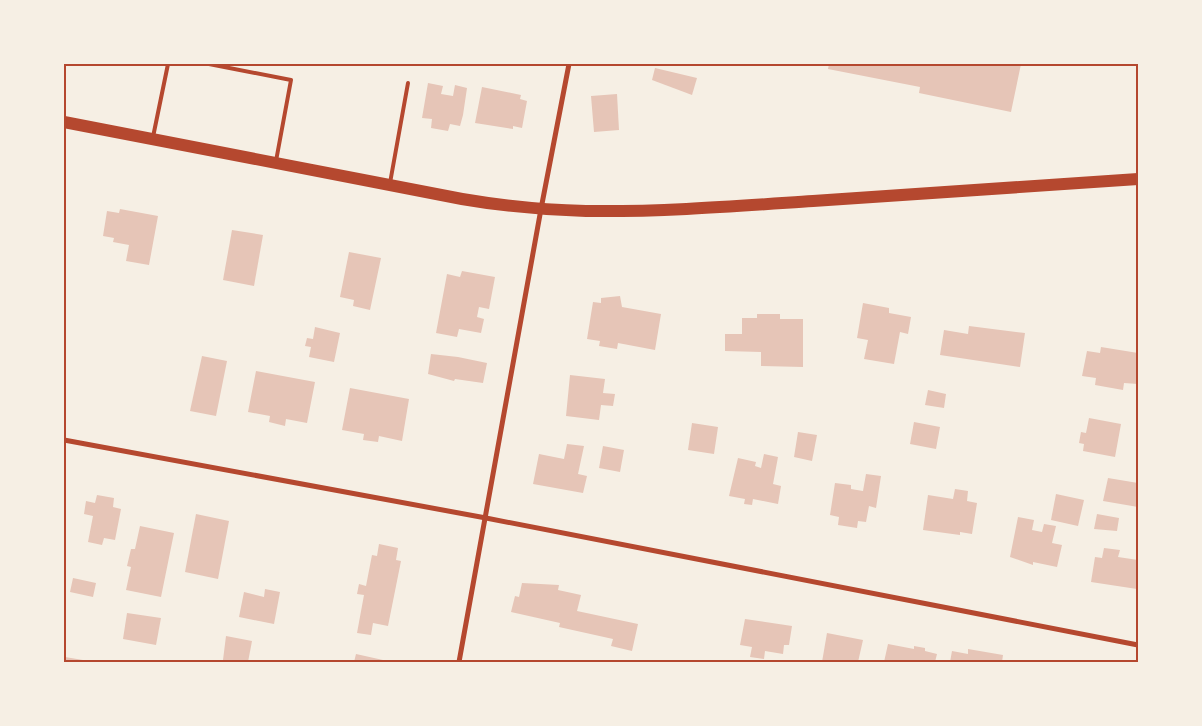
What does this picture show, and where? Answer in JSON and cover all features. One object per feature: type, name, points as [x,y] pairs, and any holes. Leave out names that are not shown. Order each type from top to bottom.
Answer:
[{"type":"main road","points":[[64,122],[390,185],[495,204],[541,209],[586,211],[732,207],[1138,178]]},
{"type":"street","points":[[459,662],[568,64]]},
{"type":"street","points":[[64,440],[486,518],[1138,645]]},
{"type":"lane","points":[[152,139],[168,64]]},
{"type":"lane","points":[[209,64],[290,80],[276,163]]},
{"type":"lane","points":[[390,185],[408,83]]},
{"type":"building","points":[[829,64],[1021,64],[1011,112],[919,93],[920,87],[828,69]]},
{"type":"building","points":[[655,68],[697,78],[692,95],[652,80]]},
{"type":"building","points":[[428,83],[443,86],[441,94],[453,96],[455,85],[467,88],[460,126],[450,124],[448,131],[431,128],[432,119],[422,118]]},
{"type":"building","points":[[482,87],[521,95],[520,99],[527,101],[522,128],[513,126],[513,129],[475,123]]},
{"type":"building","points":[[617,94],[619,130],[594,132],[591,96]]},
{"type":"building","points":[[120,209],[158,216],[149,265],[126,261],[129,245],[113,242],[114,238],[103,236],[107,211],[119,213]]},
{"type":"building","points":[[232,230],[263,235],[254,286],[223,280]]},
{"type":"building","points":[[349,252],[381,258],[370,310],[353,306],[354,300],[340,297]]},
{"type":"building","points":[[462,271],[495,277],[489,309],[479,307],[477,317],[484,319],[481,333],[459,329],[457,337],[436,333],[447,274],[460,277]]},
{"type":"building","points":[[620,296],[622,307],[661,314],[655,350],[618,343],[617,349],[599,346],[600,341],[587,339],[593,302],[601,303],[601,298]]},
{"type":"building","points":[[863,303],[889,308],[889,313],[911,317],[908,334],[900,332],[894,364],[864,359],[868,340],[857,338]]},
{"type":"building","points":[[757,314],[780,314],[780,319],[803,319],[803,367],[761,366],[761,352],[725,351],[725,334],[742,334],[742,318],[757,318]]},
{"type":"building","points":[[969,326],[1025,333],[1020,367],[940,355],[944,330],[968,334]]},
{"type":"building","points":[[315,327],[340,333],[334,362],[309,357],[311,347],[305,346],[307,338],[313,339]]},
{"type":"building","points":[[1101,347],[1138,353],[1138,384],[1124,383],[1123,390],[1095,385],[1096,378],[1082,376],[1087,351],[1100,353]]},
{"type":"building","points":[[431,354],[487,363],[483,383],[455,379],[454,381],[428,374]]},
{"type":"building","points":[[202,356],[227,361],[216,416],[190,411]]},
{"type":"building","points":[[256,371],[315,382],[307,423],[286,419],[285,426],[269,422],[270,416],[248,412]]},
{"type":"building","points":[[570,375],[605,379],[603,393],[615,394],[613,406],[601,405],[599,420],[566,416]]},
{"type":"building","points":[[350,388],[409,399],[402,441],[379,436],[378,442],[363,440],[364,434],[342,430]]},
{"type":"building","points":[[928,390],[946,394],[944,408],[925,405]]},
{"type":"building","points":[[1089,418],[1121,424],[1115,457],[1083,451],[1084,444],[1079,443],[1081,432],[1086,433]]},
{"type":"building","points":[[914,422],[940,427],[936,449],[910,444]]},
{"type":"building","points":[[692,423],[718,427],[714,454],[688,450]]},
{"type":"building","points":[[798,432],[817,435],[812,461],[794,457]]},
{"type":"building","points":[[567,444],[584,446],[578,474],[587,476],[583,493],[533,484],[539,454],[564,459]]},
{"type":"building","points":[[603,446],[624,450],[620,472],[599,468]]},
{"type":"building","points":[[764,454],[778,457],[773,484],[781,486],[778,504],[753,499],[752,505],[744,504],[745,499],[729,496],[738,458],[756,462],[755,466],[761,468]]},
{"type":"building","points":[[866,474],[881,476],[876,508],[869,506],[866,522],[858,521],[857,528],[838,525],[839,517],[830,515],[835,483],[851,485],[851,489],[863,491]]},
{"type":"building","points":[[1108,478],[1138,483],[1138,507],[1103,501]]},
{"type":"building","points":[[955,489],[968,491],[967,501],[977,503],[972,534],[960,532],[960,535],[923,530],[928,495],[953,499]]},
{"type":"building","points":[[1056,494],[1084,500],[1078,526],[1051,520]]},
{"type":"building","points":[[97,495],[114,498],[113,507],[121,509],[115,540],[104,538],[102,545],[88,542],[93,516],[84,514],[86,501],[95,503]]},
{"type":"building","points":[[196,514],[229,521],[218,579],[185,572]]},
{"type":"building","points":[[1097,514],[1119,518],[1117,531],[1094,529]]},
{"type":"building","points":[[1018,517],[1034,520],[1032,530],[1042,532],[1044,524],[1056,526],[1052,543],[1062,545],[1057,567],[1033,562],[1033,565],[1010,557]]},
{"type":"building","points":[[140,526],[174,533],[161,597],[126,590],[131,567],[127,566],[131,549],[135,549]]},
{"type":"building","points":[[379,544],[398,548],[396,560],[401,561],[388,626],[373,623],[371,635],[357,633],[364,595],[357,594],[359,584],[366,586],[372,555],[377,556]]},
{"type":"building","points":[[1104,548],[1120,550],[1118,557],[1138,560],[1137,589],[1091,582],[1095,557],[1102,558]]},
{"type":"building","points":[[73,578],[96,583],[93,597],[70,592]]},
{"type":"building","points":[[522,583],[559,585],[558,590],[581,595],[577,611],[638,624],[632,651],[611,646],[613,639],[559,627],[560,623],[511,612],[515,596],[519,597]]},
{"type":"building","points":[[265,589],[280,592],[274,624],[239,617],[244,592],[264,597]]},
{"type":"building","points":[[127,613],[161,618],[156,645],[123,639]]},
{"type":"building","points":[[745,619],[792,626],[789,645],[784,645],[783,654],[765,651],[764,659],[750,657],[752,647],[740,645]]},
{"type":"building","points":[[827,633],[863,640],[858,662],[822,662]]},
{"type":"building","points":[[226,636],[252,641],[248,662],[223,660]]},
{"type":"building","points":[[888,644],[914,649],[914,646],[925,648],[925,651],[937,654],[935,662],[884,662]]},
{"type":"building","points":[[968,649],[1003,655],[1002,662],[950,662],[952,651],[968,654]]},
{"type":"building","points":[[64,652],[66,652],[65,657],[83,660],[83,662],[64,662]]},
{"type":"building","points":[[356,654],[383,660],[383,662],[354,662]]}]
